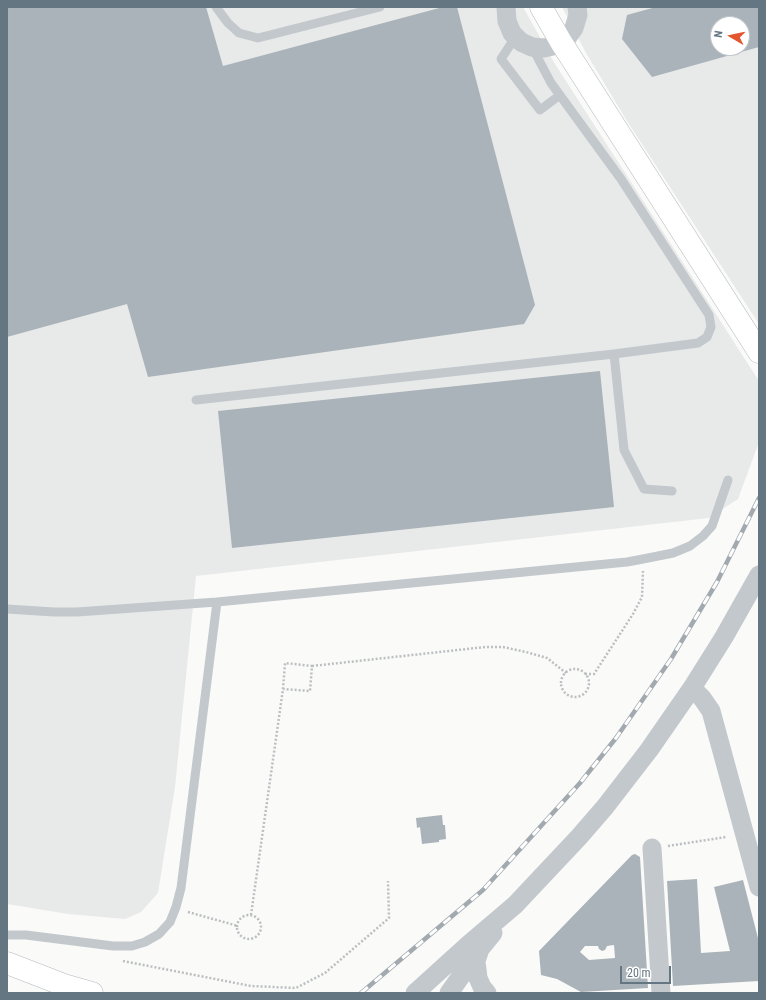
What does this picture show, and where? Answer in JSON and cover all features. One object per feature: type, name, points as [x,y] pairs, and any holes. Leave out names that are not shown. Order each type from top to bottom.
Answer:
[{"type":"street","points":[[542,7],[561,42],[759,352]]},
{"type":"street","points":[[505,8],[507,21],[512,33],[521,42],[532,47],[544,48],[556,45],[567,38],[574,28],[578,15],[577,7]]},
{"type":"street","points":[[415,993],[468,944],[515,905],[605,807],[649,750],[692,688],[724,637],[759,575]]},
{"type":"street","points":[[692,688],[712,711],[759,887]]},
{"type":"street","points":[[652,848],[661,993]]},
{"type":"street","points":[[449,993],[480,949],[504,921],[515,905]]},
{"type":"street","points":[[480,949],[476,961],[476,969],[482,987],[487,993]]},
{"type":"street","points":[[7,963],[64,985],[92,993]]},
{"type":"lane","points":[[216,7],[228,23],[239,33],[258,38],[380,7]]},
{"type":"lane","points":[[516,36],[502,59],[540,110],[560,95]]},
{"type":"lane","points":[[196,400],[614,354],[698,343],[707,337],[711,327],[709,315],[621,179],[552,83],[532,47]]},
{"type":"lane","points":[[614,354],[624,450],[644,489],[672,491]]},
{"type":"lane","points":[[7,609],[77,612],[217,602],[627,562],[672,554],[690,546],[703,536],[712,526],[728,480]]},
{"type":"lane","points":[[7,935],[26,935],[113,946],[132,946],[145,942],[159,934],[170,922],[181,888],[217,602]]},
{"type":"lane","points":[[7,928],[26,935]]},
{"type":"path","points":[[585,674],[594,674],[633,614],[642,597],[643,559]]},
{"type":"path","points":[[251,915],[283,689],[285,663],[312,666],[485,647],[526,652],[547,658],[566,673]]},
{"type":"path","points":[[283,689],[310,691],[312,666]]},
{"type":"path","points":[[574,669],[582,671],[585,674],[588,682],[586,690],[583,694],[574,697],[566,694],[561,686],[563,676],[574,669]]},
{"type":"path","points":[[652,848],[745,834]]},
{"type":"path","points":[[123,961],[243,985],[296,988],[326,973],[389,918],[388,881]]},
{"type":"path","points":[[188,912],[238,926]]},
{"type":"path","points":[[251,915],[260,922],[260,930],[256,936],[249,938],[242,936],[238,930],[238,926],[241,919],[251,915]]},
{"type":"shaded area","points":[[7,7],[523,7],[555,64],[759,381],[759,442],[738,499],[709,518],[196,576],[175,787],[158,893],[141,912],[125,919],[68,914],[7,904]]},
{"type":"shaded area","points":[[562,7],[759,7],[759,324],[627,121],[586,53]]},
{"type":"building","points":[[7,7],[206,7],[223,66],[443,7],[457,7],[535,305],[524,324],[148,377],[127,304],[7,337]]},
{"type":"building","points":[[656,7],[759,7],[759,47],[750,50],[750,16],[710,16],[710,56],[727,56],[652,77],[622,39],[627,15]]},
{"type":"building","points":[[600,371],[614,507],[232,548],[218,411]]},
{"type":"building","points":[[442,815],[443,825],[445,825],[446,839],[439,840],[439,842],[422,844],[420,827],[417,828],[416,818]]},
{"type":"building","points":[[635,854],[640,857],[648,988],[581,992],[557,979],[541,975],[539,951],[632,855]],"holes":[[[614,945],[615,958],[589,960],[580,952],[585,946],[598,946],[602,951],[605,950],[607,946]]]},
{"type":"building","points":[[697,879],[701,953],[730,951],[714,887],[743,880],[759,942],[759,981],[673,986],[667,881]]},
{"type":"railway","points":[[361,993],[483,890],[580,783],[616,738],[671,659],[717,582],[759,498]]}]
